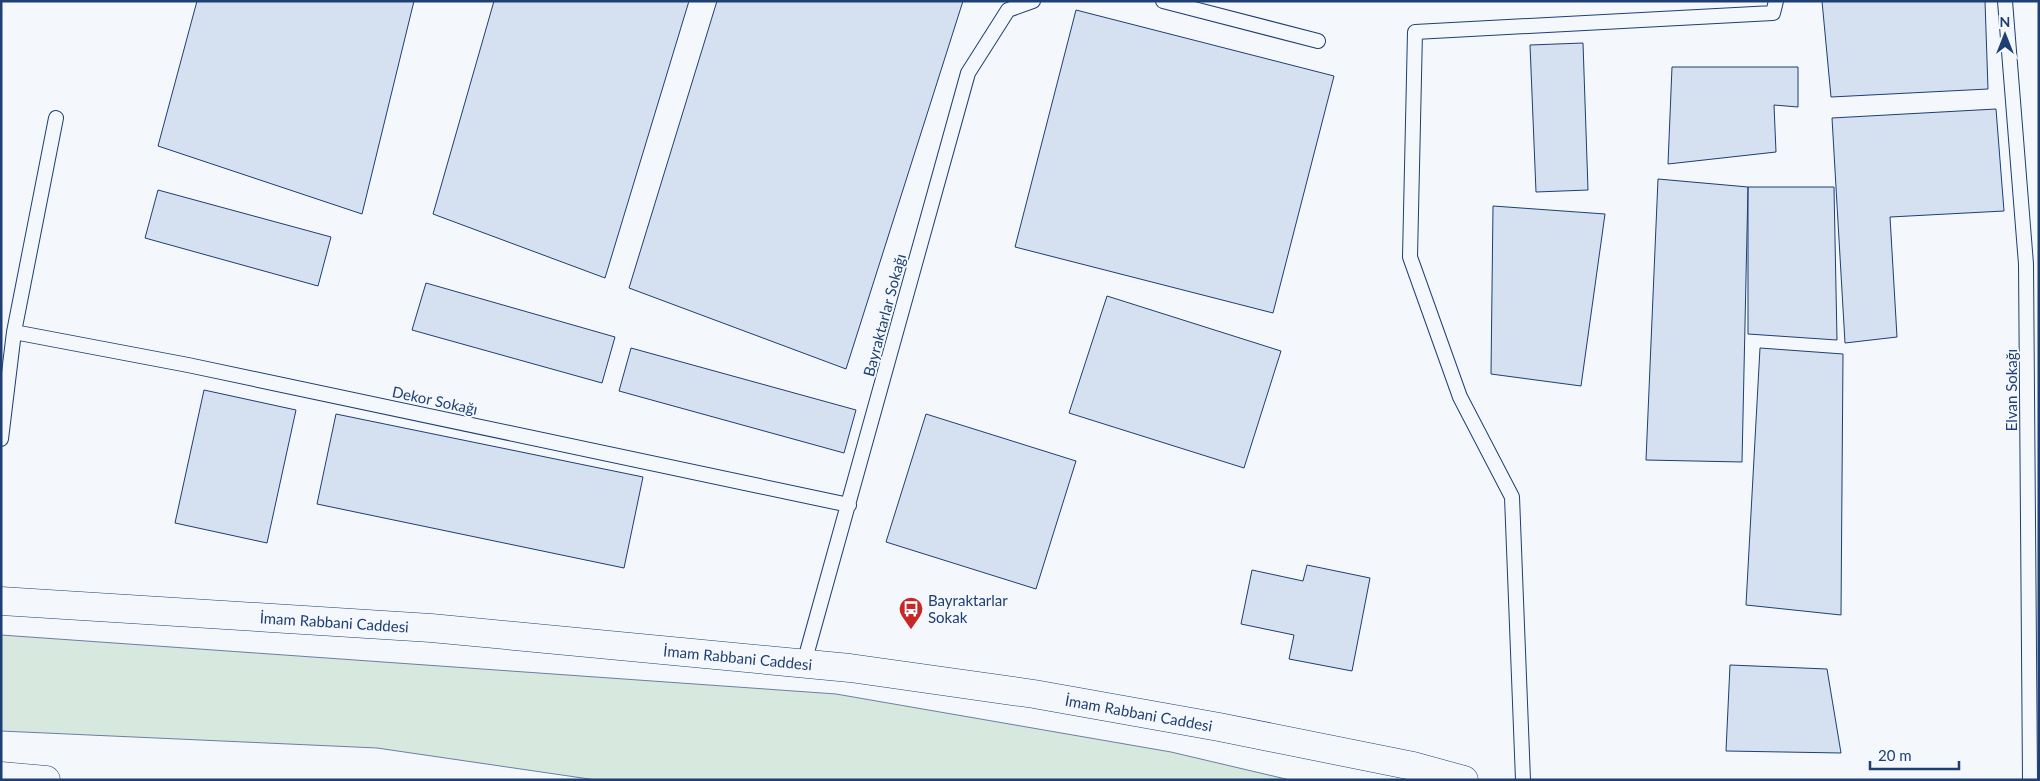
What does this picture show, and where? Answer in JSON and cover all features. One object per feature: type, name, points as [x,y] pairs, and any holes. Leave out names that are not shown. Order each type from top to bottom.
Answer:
[{"type":"main road","name":"İmam Rabbani Caddesi","points":[[1,601],[431,628],[804,663],[1034,694],[1219,727],[1413,766],[1464,780]]},
{"type":"main road","points":[[1413,766],[1448,780]]},
{"type":"main road","points":[[1,776],[46,780]]},
{"type":"lane","name":"Bayraktarlar Sokağı","points":[[804,663],[968,73],[1008,10],[1033,1]]},
{"type":"lane","points":[[1163,1],[1318,41]]},
{"type":"lane","points":[[1523,780],[1512,497],[1460,397],[1410,257],[1414,32],[1773,12],[1776,1]]},
{"type":"lane","name":"Elvan Sokağı","points":[[2005,1],[2026,264],[2030,780]]},
{"type":"lane","points":[[1,439],[14,332],[56,118]]},
{"type":"lane","name":"Dekor Sokağı","points":[[14,332],[188,364],[849,505]]},
{"type":"shaded area","points":[[1,635],[836,694],[1171,752],[1290,780],[596,780],[377,748],[1,731]]},
{"type":"building","points":[[197,1],[414,1],[362,214],[158,146]]},
{"type":"building","points":[[494,1],[689,1],[605,278],[433,214]]},
{"type":"building","points":[[717,1],[963,1],[846,369],[629,288]]},
{"type":"building","points":[[1822,1],[1985,1],[1988,89],[1831,97]]},
{"type":"building","points":[[1076,10],[1334,76],[1273,313],[1015,247]]},
{"type":"building","points":[[1583,43],[1588,190],[1536,192],[1530,45]]},
{"type":"building","points":[[1672,67],[1798,67],[1798,107],[1774,105],[1776,152],[1668,164]]},
{"type":"building","points":[[1996,109],[2004,211],[1890,217],[1897,337],[1845,343],[1832,118]]},
{"type":"building","points":[[1658,179],[1748,187],[1742,462],[1646,460]]},
{"type":"building","points":[[1748,187],[1834,187],[1837,340],[1748,334]]},
{"type":"building","points":[[158,190],[331,237],[318,286],[145,238]]},
{"type":"building","points":[[1493,206],[1605,214],[1581,386],[1491,374]]},
{"type":"building","points":[[426,283],[615,337],[602,383],[412,330]]},
{"type":"building","points":[[1107,296],[1281,351],[1244,468],[1069,413]]},
{"type":"building","points":[[631,348],[856,410],[844,453],[619,391]]},
{"type":"building","points":[[1760,348],[1843,354],[1841,615],[1746,605]]},
{"type":"building","points":[[204,390],[296,410],[267,543],[175,523]]},
{"type":"building","points":[[336,414],[643,477],[624,568],[317,504]]},
{"type":"building","points":[[926,414],[1076,461],[1036,589],[886,542]]},
{"type":"building","points":[[1307,565],[1370,578],[1352,671],[1289,659],[1294,635],[1241,624],[1252,570],[1303,581]]},
{"type":"building","points":[[1730,665],[1827,669],[1841,753],[1726,751]]},
{"type":"place","name":"Bayraktarlar Sokak","points":[[911,630]]}]
